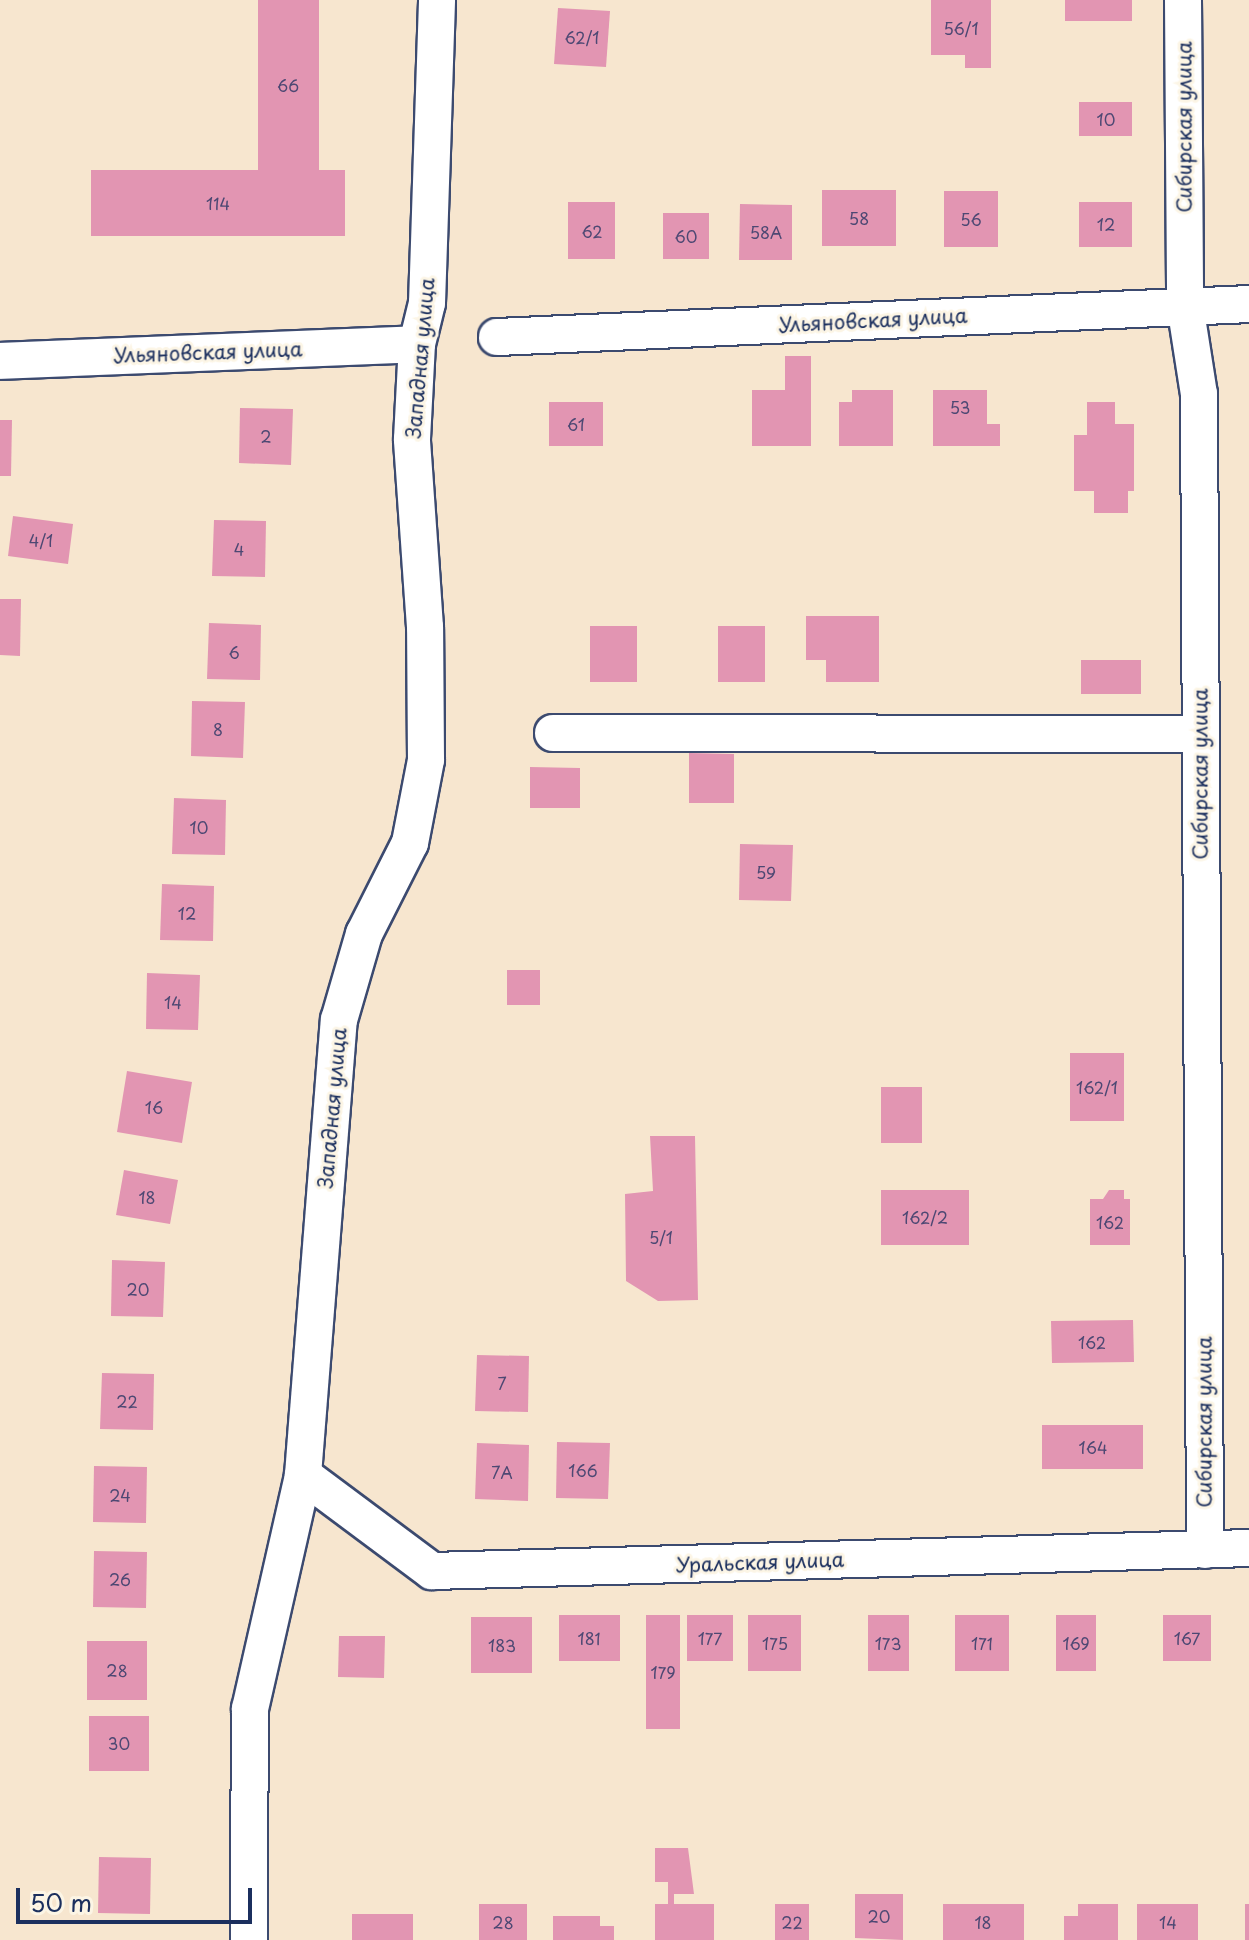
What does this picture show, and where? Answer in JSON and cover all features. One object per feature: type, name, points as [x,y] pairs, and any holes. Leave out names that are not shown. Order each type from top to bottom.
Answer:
[{"type":"street","name":"Западная улица","points":[[249,1940],[250,1709],[303,1475],[339,1020],[364,934],[410,843],[426,760],[425,627],[412,439],[417,344],[427,303],[437,0]]},
{"type":"street","name":"Сибирская улица","points":[[1183,0],[1185,305],[1199,394],[1205,1550]]},
{"type":"street","name":"Ульяновская улица","points":[[497,337],[1249,304]]},
{"type":"street","name":"Ульяновская улица","points":[[0,361],[417,344]]},
{"type":"street","points":[[553,733],[1199,734]]},
{"type":"street","name":"Уральская улица","points":[[303,1475],[432,1571],[1249,1548]]},
{"type":"building","points":[[258,0],[319,0],[319,170],[345,170],[345,236],[91,236],[91,170],[258,170]]},
{"type":"building","points":[[931,0],[991,0],[991,68],[965,68],[965,55],[931,55]]},
{"type":"building","points":[[1065,0],[1132,0],[1132,21],[1065,21]]},
{"type":"building","points":[[558,8],[610,11],[606,67],[554,64]]},
{"type":"building","points":[[1079,102],[1132,102],[1132,136],[1079,136]]},
{"type":"building","points":[[822,190],[896,190],[896,246],[822,246]]},
{"type":"building","points":[[944,191],[998,191],[998,247],[944,247]]},
{"type":"building","points":[[568,202],[615,202],[615,259],[568,259]]},
{"type":"building","points":[[1079,202],[1132,202],[1132,247],[1079,247]]},
{"type":"building","points":[[740,204],[792,205],[792,260],[739,260]]},
{"type":"building","points":[[663,213],[709,213],[709,259],[663,259]]},
{"type":"building","points":[[785,356],[811,356],[811,446],[752,446],[752,390],[785,390]]},
{"type":"building","points":[[852,390],[893,390],[893,446],[839,446],[839,402],[852,402]]},
{"type":"building","points":[[933,390],[987,390],[987,424],[1000,424],[1000,446],[933,446]]},
{"type":"building","points":[[549,402],[603,402],[603,446],[549,446]]},
{"type":"building","points":[[1087,402],[1115,402],[1115,424],[1134,424],[1134,491],[1128,491],[1128,513],[1094,513],[1094,491],[1074,491],[1074,435],[1087,435]]},
{"type":"building","points":[[240,408],[293,409],[291,465],[239,463]]},
{"type":"building","points":[[0,420],[12,420],[11,476],[0,476]]},
{"type":"building","points":[[13,516],[73,524],[68,564],[8,556]]},
{"type":"building","points":[[214,520],[266,521],[265,577],[212,576]]},
{"type":"building","points":[[0,599],[21,599],[20,656],[0,655]]},
{"type":"building","points":[[806,616],[879,616],[879,682],[826,682],[826,660],[806,660]]},
{"type":"building","points":[[209,623],[261,625],[260,680],[207,679]]},
{"type":"building","points":[[590,626],[637,626],[637,682],[590,682]]},
{"type":"building","points":[[718,626],[765,626],[765,682],[718,682]]},
{"type":"building","points":[[1081,660],[1141,660],[1141,694],[1081,694]]},
{"type":"building","points":[[192,701],[245,702],[243,758],[191,756]]},
{"type":"building","points":[[689,753],[734,754],[734,803],[689,803]]},
{"type":"building","points":[[530,767],[580,768],[580,808],[530,808]]},
{"type":"building","points":[[174,798],[226,800],[225,855],[172,854]]},
{"type":"building","points":[[740,844],[793,845],[791,901],[739,900]]},
{"type":"building","points":[[162,884],[214,886],[213,941],[160,940]]},
{"type":"building","points":[[507,970],[540,970],[540,1005],[507,1005]]},
{"type":"building","points":[[147,973],[200,975],[198,1030],[146,1029]]},
{"type":"building","points":[[1070,1053],[1124,1053],[1124,1121],[1070,1121]]},
{"type":"building","points":[[127,1071],[192,1082],[182,1143],[117,1132]]},
{"type":"building","points":[[881,1087],[922,1087],[922,1143],[881,1143]]},
{"type":"building","points":[[650,1136],[695,1136],[698,1300],[658,1301],[626,1281],[625,1194],[653,1191]]},
{"type":"building","points":[[124,1170],[178,1180],[170,1224],[116,1215]]},
{"type":"building","points":[[881,1190],[969,1190],[969,1245],[881,1245]]},
{"type":"building","points":[[1109,1190],[1124,1190],[1124,1199],[1130,1199],[1130,1245],[1090,1245],[1090,1199],[1103,1199]]},
{"type":"building","points":[[112,1260],[165,1262],[163,1317],[111,1316]]},
{"type":"building","points":[[1133,1320],[1134,1362],[1052,1363],[1051,1321]]},
{"type":"building","points":[[477,1355],[529,1356],[528,1412],[475,1411]]},
{"type":"building","points":[[102,1373],[154,1374],[153,1430],[100,1429]]},
{"type":"building","points":[[1042,1425],[1143,1425],[1143,1469],[1042,1469]]},
{"type":"building","points":[[557,1442],[610,1443],[608,1499],[556,1498]]},
{"type":"building","points":[[477,1443],[529,1445],[528,1501],[475,1499]]},
{"type":"building","points":[[94,1466],[147,1467],[146,1523],[93,1522]]},
{"type":"building","points":[[94,1551],[147,1552],[146,1608],[93,1607]]},
{"type":"building","points":[[559,1615],[620,1615],[620,1661],[559,1661]]},
{"type":"building","points":[[646,1615],[680,1615],[680,1729],[646,1729]]},
{"type":"building","points":[[687,1615],[733,1615],[733,1661],[687,1661]]},
{"type":"building","points":[[748,1615],[801,1615],[801,1671],[748,1671]]},
{"type":"building","points":[[868,1615],[909,1615],[909,1671],[868,1671]]},
{"type":"building","points":[[955,1615],[1009,1615],[1009,1671],[955,1671]]},
{"type":"building","points":[[1056,1615],[1096,1615],[1096,1671],[1056,1671]]},
{"type":"building","points":[[1163,1615],[1211,1615],[1211,1661],[1163,1661]]},
{"type":"building","points":[[471,1617],[532,1617],[532,1673],[471,1673]]},
{"type":"building","points":[[339,1636],[385,1636],[384,1678],[338,1677]]},
{"type":"building","points":[[87,1641],[147,1641],[147,1700],[87,1700]]},
{"type":"building","points":[[89,1716],[149,1716],[149,1771],[89,1771]]},
{"type":"building","points":[[655,1848],[688,1848],[694,1894],[674,1894],[674,1904],[714,1904],[714,1940],[655,1940],[655,1904],[668,1904],[668,1882],[655,1882]]},
{"type":"building","points":[[99,1857],[151,1858],[150,1914],[98,1913]]},
{"type":"building","points":[[855,1894],[903,1894],[903,1940],[855,1938]]},
{"type":"building","points":[[479,1904],[527,1904],[527,1940],[479,1940]]},
{"type":"building","points":[[775,1904],[809,1904],[809,1940],[775,1940]]},
{"type":"building","points":[[943,1904],[1024,1904],[1024,1940],[943,1940]]},
{"type":"building","points":[[1078,1904],[1118,1904],[1118,1940],[1064,1940],[1064,1916],[1078,1916]]},
{"type":"building","points":[[1137,1904],[1198,1904],[1198,1940],[1137,1940]]},
{"type":"building","points":[[1245,1904],[1249,1904],[1249,1940],[1245,1940]]},
{"type":"building","points":[[352,1914],[413,1914],[413,1940],[352,1940]]},
{"type":"building","points":[[553,1916],[600,1916],[600,1926],[614,1926],[614,1940],[553,1940]]}]
